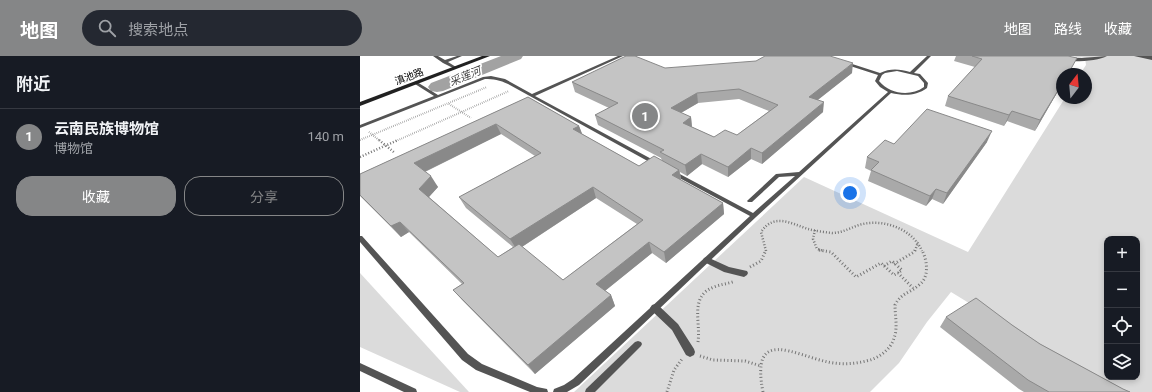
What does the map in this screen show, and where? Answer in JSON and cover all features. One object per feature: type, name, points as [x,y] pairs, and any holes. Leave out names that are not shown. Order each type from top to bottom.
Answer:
[{"type":"main road","name":"滇池路","points":[[360,104],[487,56]]},
{"type":"street","points":[[1046,56],[1078,60],[1096,59],[1104,56]]},
{"type":"street","points":[[1138,56],[1152,58]]},
{"type":"street","points":[[707,260],[727,270],[744,273]]},
{"type":"street","points":[[655,308],[675,327],[690,352]]},
{"type":"lane","points":[[435,56],[455,68]]},
{"type":"lane","points":[[444,62],[460,56]]},
{"type":"lane","points":[[532,96],[621,56]]},
{"type":"lane","points":[[912,72],[929,56]]},
{"type":"lane","points":[[838,61],[880,74],[890,70],[912,72],[924,79],[926,87],[922,90],[908,94],[891,91],[880,85],[877,81],[880,74]]},
{"type":"lane","points":[[361,126],[484,78],[495,77],[664,168]]},
{"type":"lane","points":[[416,83],[436,96]]},
{"type":"lane","points":[[557,392],[576,382],[891,91]]},
{"type":"lane","points":[[532,104],[539,100]]},
{"type":"lane","points":[[671,171],[754,216]]},
{"type":"lane","points":[[750,201],[778,176],[800,174]]},
{"type":"lane","points":[[360,238],[465,357],[479,367],[540,392]]},
{"type":"lane","points":[[589,392],[638,344]]},
{"type":"lane","points":[[360,367],[413,392]]},
{"type":"path","points":[[360,140],[503,80]]},
{"type":"path","points":[[360,157],[517,88]]},
{"type":"path","points":[[436,96],[472,118]]},
{"type":"path","points":[[361,126],[395,153]]},
{"type":"path","points":[[667,392],[670,376],[698,341],[700,334],[696,306],[703,294],[716,286],[731,283],[761,261],[766,250],[761,232],[770,222],[782,220],[815,230],[838,233],[860,225],[873,223],[887,224],[901,228],[918,242],[926,258],[926,269],[923,281],[902,294],[897,300],[895,305],[894,338],[888,348],[879,357],[864,362],[846,364],[828,362],[784,349],[774,350],[766,355],[761,366],[760,372],[763,392]]},
{"type":"path","points":[[815,230],[813,239],[817,249],[831,252],[856,277],[881,263],[884,266],[894,275],[902,270],[892,261],[884,266]]},
{"type":"path","points":[[894,264],[914,252],[918,242]]},
{"type":"path","points":[[898,273],[913,288]]},
{"type":"path","points":[[713,360],[742,361],[761,366]]},
{"type":"shaded area","points":[[1070,56],[1152,56],[1152,392],[1120,392],[1098,382],[951,292],[927,322],[899,363],[870,392],[574,392],[804,177],[968,252],[1061,104],[1092,104],[1092,68],[1084,68],[1086,65],[1085,58]]},
{"type":"shaded area","points":[[360,273],[469,392],[460,392],[360,347]]},
{"type":"building","points":[[626,56],[635,56],[665,68],[756,61],[765,56],[830,56],[853,63],[809,97],[824,102],[762,153],[751,148],[728,167],[701,154],[685,165],[660,152],[664,150],[595,115],[618,103],[572,82]],"holes":[[[739,89],[778,105],[737,135],[725,130],[714,137],[683,123],[691,117],[671,108],[697,93]]]},
{"type":"building","points":[[972,56],[1068,56],[1077,58],[1071,68],[1056,68],[1056,94],[1040,120],[1012,111],[1009,115],[948,96],[982,59]]},
{"type":"building","points":[[528,97],[579,126],[573,129],[639,166],[654,156],[679,170],[672,175],[723,203],[664,252],[649,242],[596,284],[611,295],[528,365],[453,290],[464,283],[400,222],[391,226],[360,195],[360,174]],"holes":[[[496,124],[541,153],[459,197],[510,239],[593,187],[643,220],[563,280],[519,244],[498,257],[419,189],[431,176],[414,163]]]},
{"type":"building","points":[[927,109],[992,131],[947,193],[936,189],[930,196],[871,170],[879,162],[867,157],[885,140],[894,144]]},
{"type":"building","points":[[976,298],[1040,344],[1104,380],[1130,392],[1049,392],[1028,380],[946,317]]},
{"type":"waterway","name":"采莲河","points":[[437,87],[515,56]]},
{"type":"place","name":"云南民族博物馆","points":[[645,116]]}]
